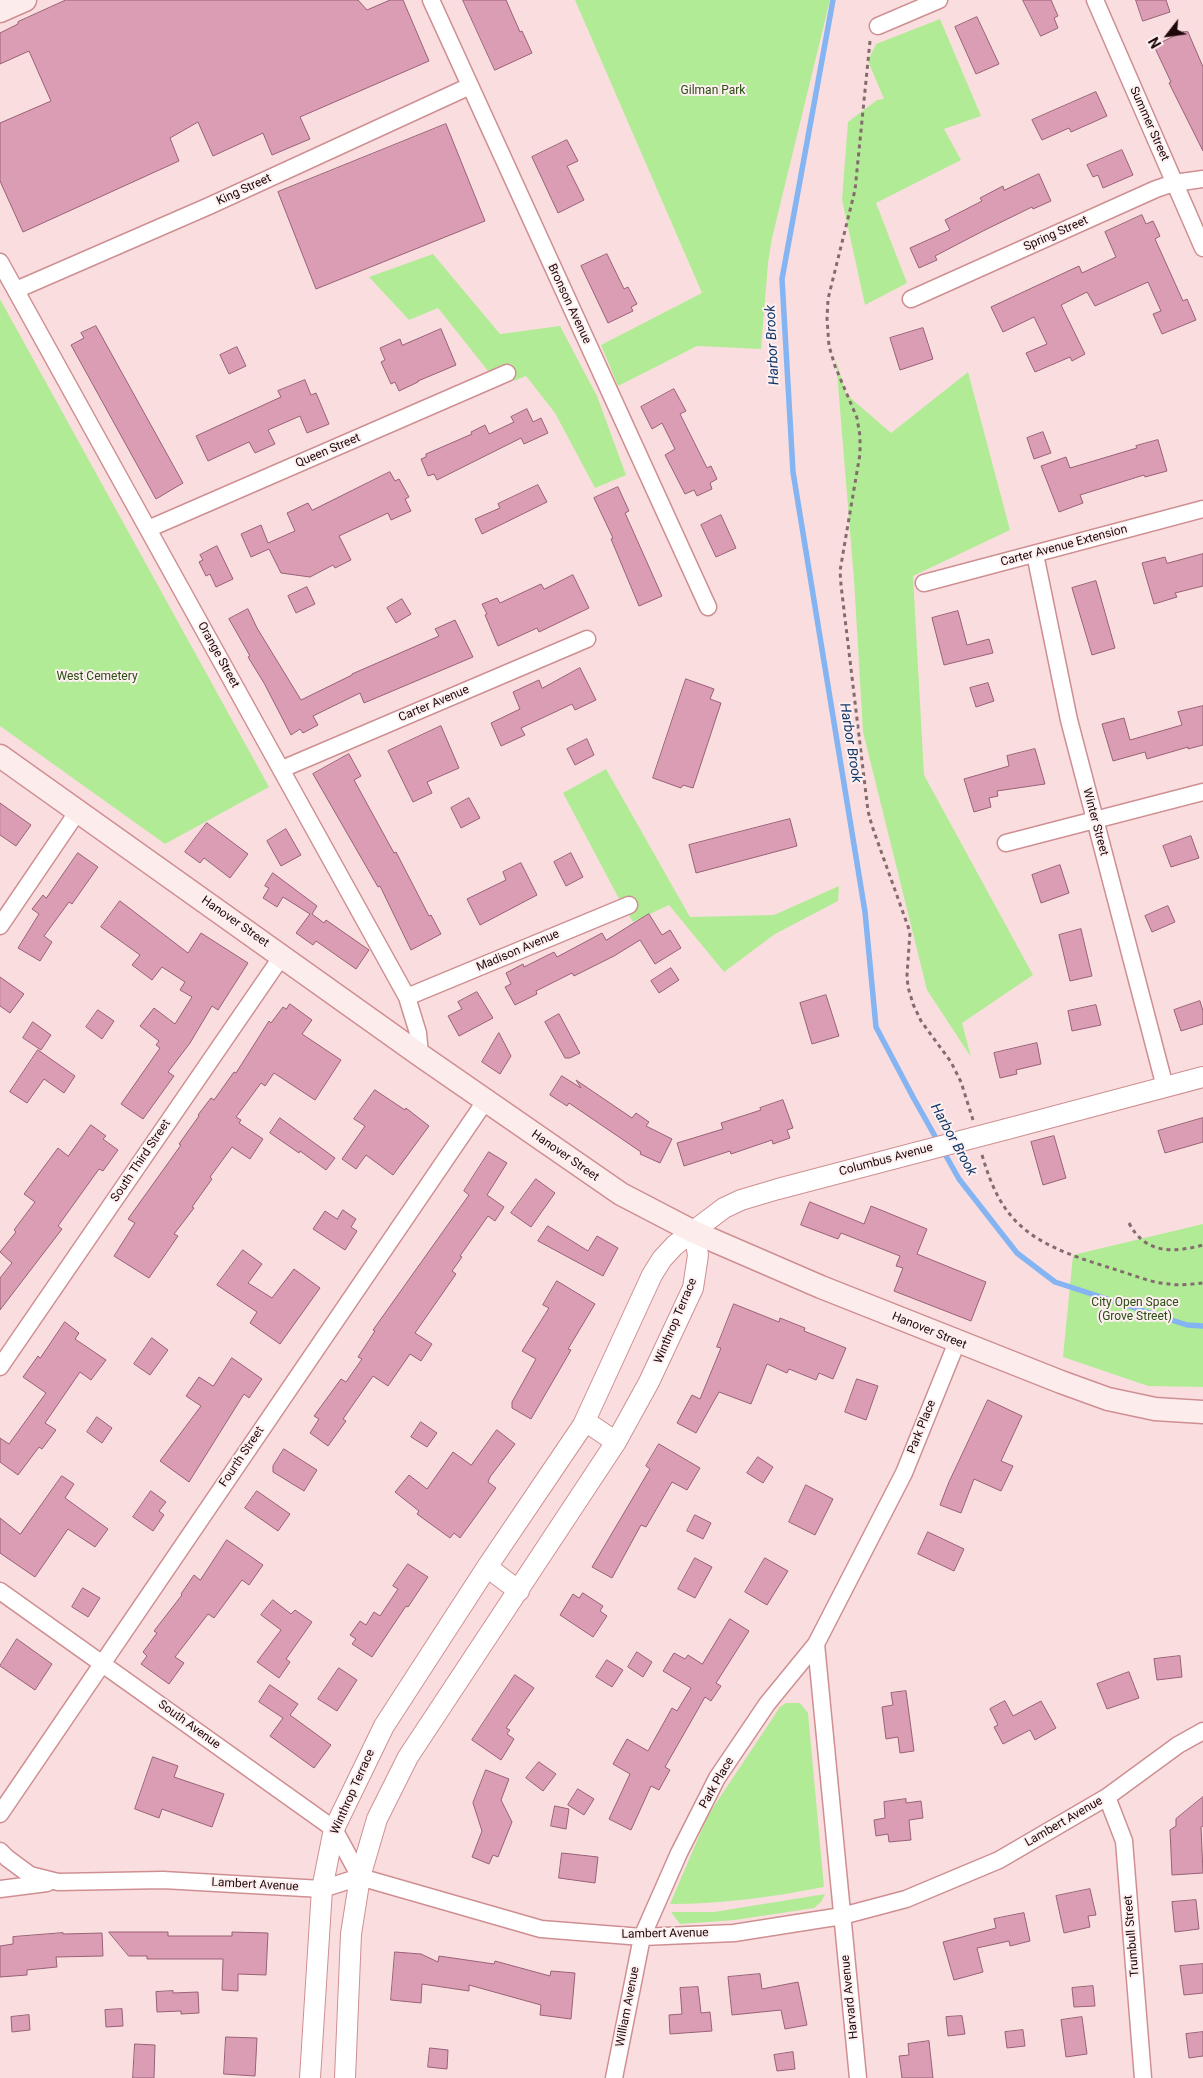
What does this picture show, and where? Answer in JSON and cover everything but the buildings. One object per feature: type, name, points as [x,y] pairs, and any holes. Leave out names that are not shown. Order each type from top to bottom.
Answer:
[{"type":"main road","points":[[0,11],[25,0]]},
{"type":"main road","name":"Hanover Street","points":[[0,756],[420,1055],[621,1194],[694,1232],[821,1287],[957,1342],[1108,1399],[1155,1409],[1203,1412]]},
{"type":"street","name":"Bronson Avenue","points":[[431,0],[708,607]]},
{"type":"street","points":[[878,26],[939,0]]},
{"type":"street","name":"Summer Street","points":[[1094,0],[1203,248]]},
{"type":"street","name":"King Street","points":[[16,290],[200,210],[470,86]]},
{"type":"street","name":"Spring Street","points":[[911,299],[1156,189],[1174,183],[1203,179]]},
{"type":"street","name":"Orange Street","points":[[0,262],[407,997],[418,1033],[420,1055]]},
{"type":"street","name":"Queen Street","points":[[148,529],[507,374]]},
{"type":"street","name":"Carter Avenue Extension","points":[[924,583],[1203,509]]},
{"type":"street","name":"Winter Street","points":[[1035,554],[1069,720],[1165,1087]]},
{"type":"street","name":"Carter Avenue","points":[[282,769],[587,639]]},
{"type":"street","points":[[1006,843],[1203,792]]},
{"type":"street","points":[[0,926],[78,811]]},
{"type":"street","name":"Madison Avenue","points":[[407,997],[628,905]]},
{"type":"street","name":"South Third Street","points":[[0,1367],[282,956]]},
{"type":"street","name":"Columbus Avenue","points":[[694,1232],[724,1208],[741,1200],[915,1152],[1203,1077]]},
{"type":"street","name":"Fourth Street","points":[[0,1814],[486,1100]]},
{"type":"street","name":"Winthrop Terrace","points":[[310,2078],[322,1889],[334,1829],[384,1726],[585,1421],[652,1275],[662,1259],[675,1246],[694,1232],[698,1255],[693,1288],[649,1382],[616,1442],[408,1757],[377,1819],[360,1877],[351,1934],[345,2078]]},
{"type":"street","name":"Park Place","points":[[642,1937],[679,1853],[717,1778],[767,1704],[816,1644],[904,1473],[957,1342]]},
{"type":"street","points":[[585,1421],[616,1442]]},
{"type":"street","points":[[487,1567],[519,1591]]},
{"type":"street","name":"South Avenue","points":[[0,1591],[334,1829],[360,1877]]},
{"type":"street","points":[[816,1644],[842,1916]]},
{"type":"street","name":"Lambert Avenue","points":[[0,1889],[58,1882],[163,1880],[322,1889],[360,1877],[542,1929],[642,1937],[734,1933],[842,1916],[906,1900],[999,1860],[1107,1797],[1178,1745],[1203,1731]]},
{"type":"street","name":"Trumbull Street","points":[[1107,1797],[1124,1841],[1143,2078]]},
{"type":"street","name":"Lambert Avenue","points":[[0,1851],[30,1875],[58,1882]]},
{"type":"street","name":"Harvard Avenue","points":[[842,1916],[858,2078]]},
{"type":"street","name":"William Avenue","points":[[614,2078],[642,1937]]},
{"type":"path","points":[[878,26],[872,32],[870,38],[855,190],[828,299],[829,346],[835,366],[857,418],[860,436],[860,454],[840,571],[840,585],[868,811],[910,932],[908,987],[913,1004],[921,1020],[951,1062],[961,1082],[975,1128]]},
{"type":"path","points":[[980,1146],[987,1173],[1000,1202],[1013,1218],[1037,1237],[1074,1257],[1148,1280],[1168,1284],[1188,1285],[1203,1283]]},
{"type":"path","points":[[1129,1223],[1134,1233],[1144,1242],[1163,1249],[1177,1251],[1203,1245]]},
{"type":"green space","name":"Gilman Park","points":[[575,0],[830,0],[772,238],[768,263],[761,349],[697,346],[618,386],[601,345],[702,293]]},
{"type":"green space","points":[[940,19],[981,116],[944,129],[961,160],[876,203],[907,283],[865,305],[842,200],[848,122],[877,100],[884,99],[868,61],[876,44]]},
{"type":"green space","points":[[433,254],[500,334],[560,326],[597,396],[626,475],[595,488],[555,413],[526,376],[514,381],[507,373],[488,371],[438,308],[409,320],[369,277]]},
{"type":"green space","name":"West Cemetery","points":[[0,299],[269,787],[165,844],[0,726]]},
{"type":"green space","points":[[836,360],[846,394],[891,433],[968,372],[1010,530],[913,576],[924,775],[1033,975],[962,1023],[971,1057],[927,990],[863,732],[854,580]]},
{"type":"green space","points":[[606,769],[690,917],[774,915],[839,886],[838,901],[775,934],[724,972],[669,905],[633,922],[563,793]]},
{"type":"green space","name":"City Open Space (Grove Street)","points":[[1203,1224],[1203,1387],[1148,1386],[1063,1357],[1073,1255]]},
{"type":"green space","points":[[786,1703],[800,1703],[808,1713],[824,1887],[747,1899],[709,1903],[670,1904],[708,1815],[780,1707]]},
{"type":"green space","points":[[825,1894],[821,1902],[814,1908],[735,1920],[680,1924],[671,1912],[714,1912]]},
{"type":"waterway","name":"Harbor Brook","points":[[833,0],[782,279],[793,472],[865,912],[876,1027],[959,1179],[1017,1253],[1055,1282],[1187,1325],[1203,1326]]}]
